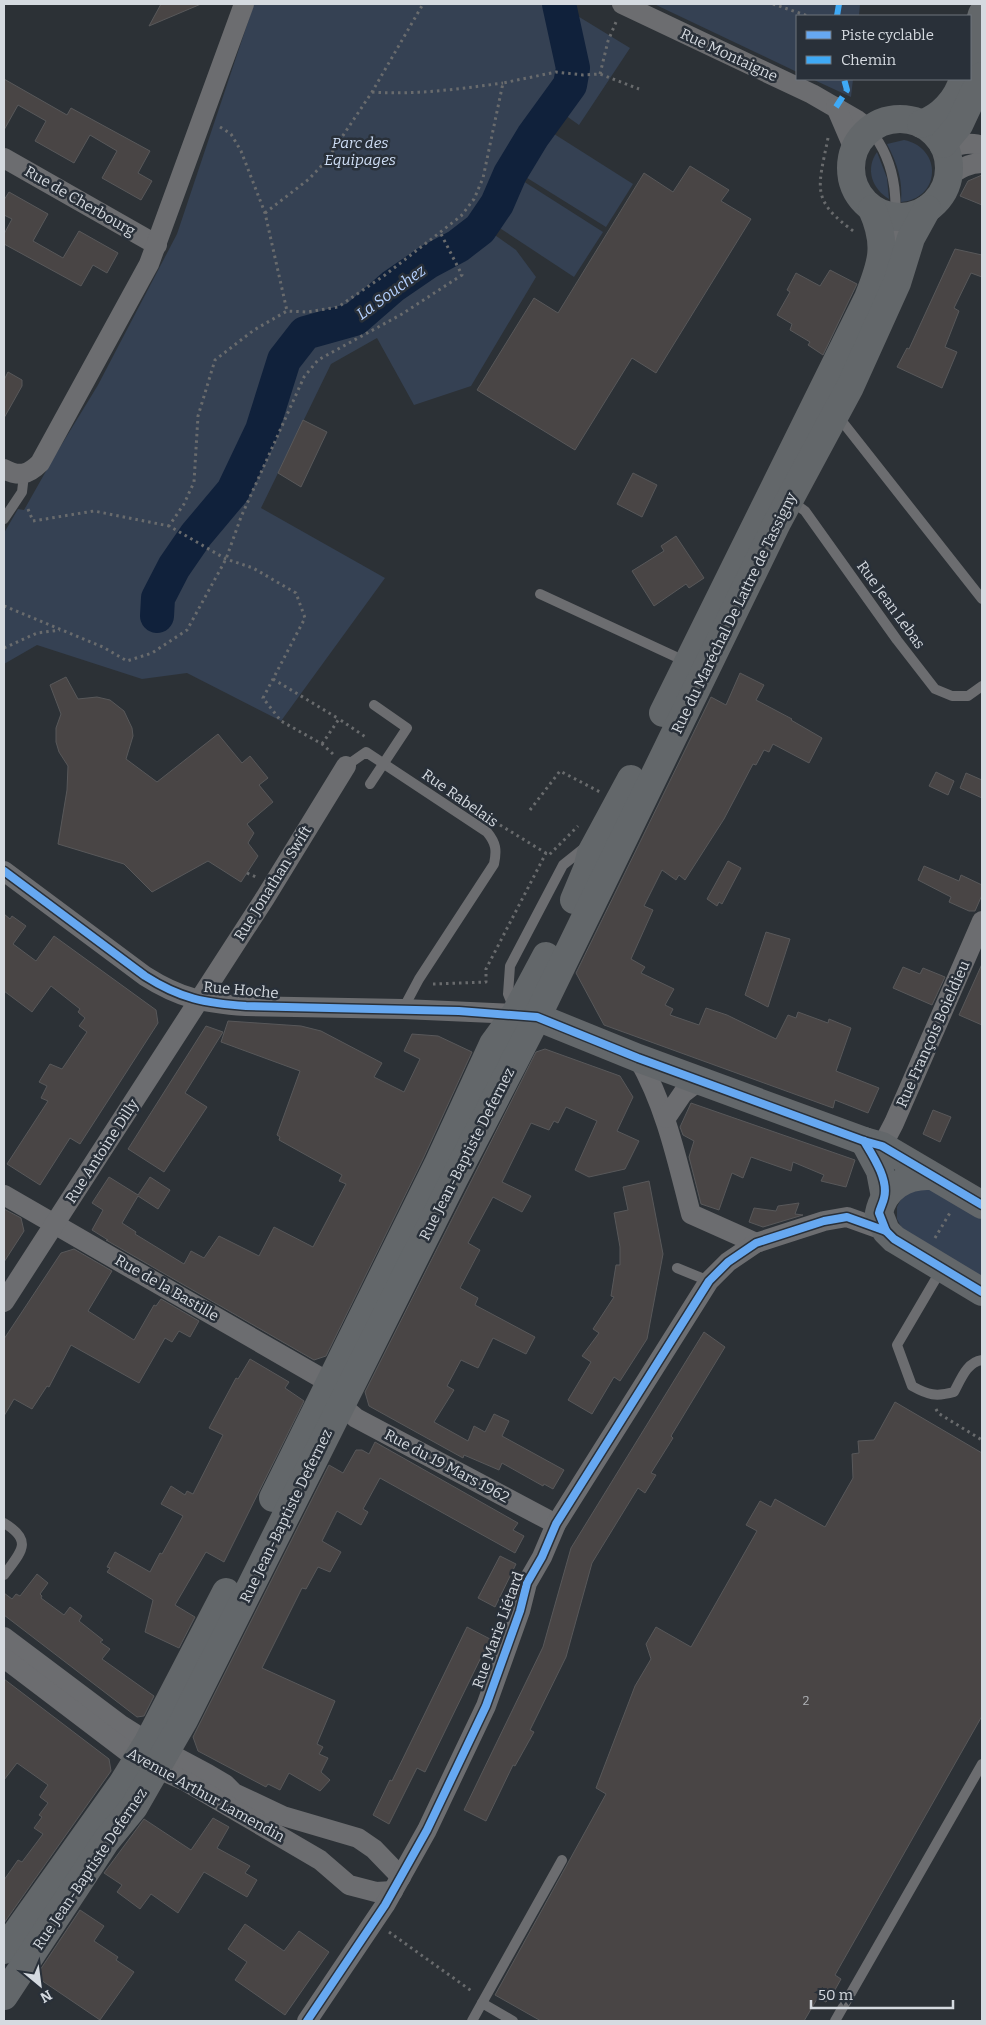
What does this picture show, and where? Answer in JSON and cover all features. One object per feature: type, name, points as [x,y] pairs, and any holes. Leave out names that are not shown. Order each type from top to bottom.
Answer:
[{"type":"main road","points":[[971,52],[982,14]]},
{"type":"main road","points":[[921,124],[931,120],[946,108],[955,96],[973,84]]},
{"type":"main road","points":[[973,84],[982,126]]},
{"type":"main road","points":[[944,147],[959,125],[973,84]]},
{"type":"main road","points":[[927,209],[907,217],[883,221],[857,193],[853,182],[851,160],[862,140],[877,125],[897,119],[921,124],[932,132],[944,147],[948,158],[948,177]]},
{"type":"main road","name":"Rue du Maréchal De Lattre de Tassigny","points":[[526,1016],[789,500],[836,414],[897,282],[911,238],[927,209],[941,195],[948,177]]},
{"type":"main road","name":"Rue du Maréchal De Lattre de Tassigny","points":[[526,1016],[582,882],[591,852],[591,830],[626,791],[868,298],[880,268],[883,221]]},
{"type":"main road","points":[[526,1016],[873,1143],[972,1199]]},
{"type":"main road","name":"Rue Jean-Baptiste Defernez","points":[[12,1951],[153,1755],[526,1016]]},
{"type":"main road","points":[[873,1143],[885,1197]]},
{"type":"main road","points":[[930,1176],[917,1175],[906,1178],[885,1197],[879,1214],[886,1231],[894,1239],[982,1292]]},
{"type":"main road","name":"Rue Jean-Baptiste Defernez","points":[[4,1996],[106,1841],[134,1806],[193,1660],[304,1437],[336,1394]]},
{"type":"street","points":[[4,468],[19,475],[24,475],[40,463],[149,264],[244,4]]},
{"type":"street","name":"Rue Montaigne","points":[[623,4],[836,107]]},
{"type":"street","points":[[836,107],[862,140]]},
{"type":"street","points":[[944,147],[976,143],[982,146]]},
{"type":"street","name":"Rue de Cherbourg","points":[[4,158],[157,245]]},
{"type":"street","points":[[948,177],[958,170],[982,163]]},
{"type":"street","name":"Rue Jonathan Swift","points":[[199,1000],[346,766]]},
{"type":"street","name":"Rue Hoche","points":[[4,871],[145,976],[168,991],[199,1000],[246,1006],[403,1009],[526,1016]]},
{"type":"street","name":"Rue François Boieldieu","points":[[873,1143],[894,1123],[982,921]]},
{"type":"street","name":"Rue Antoine Dilly","points":[[4,1302],[199,1000]]},
{"type":"street","points":[[638,1058],[653,1084],[666,1118],[691,1214],[756,1243]]},
{"type":"street","points":[[666,1118],[682,1093],[700,1080]]},
{"type":"street","name":"Rue de la Bastille","points":[[4,1195],[56,1224],[336,1394]]},
{"type":"street","name":"Rue Marie Liétard","points":[[307,2021],[397,1884],[427,1830],[486,1706],[520,1611],[527,1583],[542,1557],[556,1524],[708,1281],[728,1262],[756,1243],[824,1221],[847,1217],[886,1231]]},
{"type":"street","name":"Rue du 19 Mars 1962","points":[[336,1394],[356,1418],[556,1524]]},
{"type":"street","points":[[4,1637],[121,1725],[153,1755],[225,1784],[234,1793],[283,1816],[358,1838],[374,1850],[397,1884]]},
{"type":"street","name":"Avenue Arthur Lamendin","points":[[4,1658],[320,1860],[349,1885],[376,1892],[397,1884]]},
{"type":"lane","points":[[591,830],[610,830],[627,809],[873,312],[892,267],[883,221],[895,184],[890,162],[883,147],[862,140]]},
{"type":"lane","points":[[836,414],[982,599]]},
{"type":"lane","points":[[4,519],[22,492],[24,475]]},
{"type":"lane","name":"Rue Jean Lebas","points":[[789,500],[805,511],[897,640],[935,689],[952,696],[968,696],[982,686]]},
{"type":"lane","points":[[540,594],[688,663]]},
{"type":"lane","points":[[370,784],[407,728],[374,705]]},
{"type":"lane","name":"Rue Rabelais","points":[[346,766],[366,752],[487,832],[494,840],[497,851],[494,864],[419,980],[403,1009]]},
{"type":"lane","points":[[934,1262],[897,1345],[912,1386],[929,1395],[940,1396],[954,1392],[968,1368],[976,1361],[982,1360]]},
{"type":"lane","points":[[677,1268],[708,1281]]},
{"type":"lane","points":[[4,1523],[17,1531],[22,1541],[22,1551],[4,1575]]},
{"type":"lane","points":[[12,1951],[124,1800],[153,1755]]},
{"type":"lane","points":[[835,2021],[982,1764]]},
{"type":"lane","points":[[472,2021],[562,1860]]},
{"type":"lane","points":[[482,2003],[513,2021]]},
{"type":"path","points":[[265,213],[309,179],[326,162],[372,92],[423,4]]},
{"type":"path","points":[[600,74],[608,42],[623,4]]},
{"type":"path","points":[[773,4],[805,15]]},
{"type":"path","points":[[372,92],[401,94],[447,91],[503,83],[556,72],[583,75],[600,74],[639,88]]},
{"type":"path","points":[[169,526],[184,504],[194,482],[198,416],[215,360],[254,330],[286,311],[307,312],[338,307],[385,276],[441,234],[461,216],[474,199],[483,178],[503,83]]},
{"type":"path","points":[[836,107],[819,184],[821,197],[836,218],[860,236],[883,221]]},
{"type":"path","points":[[203,118],[231,134],[241,151],[265,213],[286,311]]},
{"type":"path","points":[[4,606],[103,647],[128,661],[152,653],[187,630],[226,559],[241,516],[304,377],[318,360],[402,314],[462,275],[441,234]]},
{"type":"path","points":[[33,521],[94,511],[169,526],[226,559],[253,568],[296,593],[305,618],[263,698],[280,720],[322,744],[346,766]]},
{"type":"path","points":[[4,648],[37,633],[60,630]]},
{"type":"path","points":[[273,679],[339,719],[391,754]]},
{"type":"path","points":[[322,744],[339,719]]},
{"type":"path","points":[[530,810],[560,771],[601,792]]},
{"type":"path","points":[[498,823],[549,855],[591,830]]},
{"type":"path","points":[[419,980],[435,985],[486,982],[486,969],[546,854]]},
{"type":"path","points":[[934,1262],[972,1199]]},
{"type":"path","points":[[929,1395],[938,1413],[982,1440]]},
{"type":"path","points":[[405,1943],[475,1994]]},
{"type":"green space","name":"Parc des Equipages","points":[[254,4],[558,4],[630,48],[579,125],[558,110],[485,228],[516,250],[536,277],[471,386],[414,405],[377,338],[331,364],[261,508],[385,578],[281,721],[187,673],[142,679],[37,645],[4,664],[4,533],[18,509],[24,510],[98,385],[177,234]]},
{"type":"green space","points":[[654,4],[860,4],[859,15],[796,15],[796,72]]},
{"type":"green space","points":[[814,80],[853,80],[851,97]]},
{"type":"green space","points":[[551,132],[633,184],[606,227],[524,176]]},
{"type":"green space","points":[[904,140],[917,145],[926,153],[931,162],[932,173],[930,183],[924,192],[914,199],[901,202],[899,172],[887,144]]},
{"type":"green space","points":[[877,152],[887,178],[889,199],[878,190],[872,178],[871,165]]},
{"type":"green space","points":[[523,181],[603,232],[574,277],[495,225]]},
{"type":"green space","points":[[915,1188],[934,1189],[982,1217],[982,1278],[905,1234],[897,1219],[897,1207],[904,1193]]},
{"type":"building","points":[[161,4],[201,4],[149,26]]},
{"type":"building","points":[[4,79],[67,115],[71,108],[150,151],[138,173],[152,181],[141,200],[102,178],[117,151],[90,135],[74,163],[35,141],[46,121],[18,105],[4,130]]},
{"type":"building","points":[[690,166],[729,190],[721,201],[751,219],[656,373],[632,358],[575,450],[477,390],[534,298],[558,313],[644,173],[673,192]]},
{"type":"building","points":[[982,175],[982,205],[960,196],[968,181]]},
{"type":"building","points":[[9,192],[48,214],[33,241],[63,258],[79,231],[118,253],[107,273],[93,265],[81,286],[4,244],[4,234],[12,219],[4,215],[4,200]]},
{"type":"building","points":[[955,249],[982,255],[982,277],[971,273],[954,308],[959,311],[945,347],[957,352],[942,388],[897,367],[907,348],[909,349]]},
{"type":"building","points":[[830,270],[857,284],[823,355],[808,345],[810,342],[790,330],[792,324],[777,315],[790,292],[787,290],[796,273],[820,286]]},
{"type":"building","points":[[8,372],[22,380],[22,386],[4,418],[4,380]]},
{"type":"building","points":[[303,420],[327,432],[301,487],[278,473]]},
{"type":"building","points":[[633,473],[657,485],[642,517],[617,504]]},
{"type":"building","points":[[676,536],[704,578],[689,588],[686,584],[654,606],[632,571],[664,551],[661,546]]},
{"type":"building","points":[[740,673],[764,685],[756,700],[822,738],[809,763],[773,744],[769,752],[764,750],[756,765],[753,764],[724,819],[685,880],[679,875],[676,880],[662,870],[644,906],[653,910],[631,959],[645,967],[641,973],[674,989],[665,1005],[673,1009],[670,1015],[699,1025],[706,1008],[727,1015],[776,1039],[788,1015],[796,1018],[798,1012],[828,1023],[829,1019],[851,1028],[836,1071],[879,1088],[868,1113],[835,1100],[833,1108],[604,1025],[576,973],[711,697],[726,705]]},
{"type":"building","points":[[66,677],[78,699],[97,697],[110,700],[124,711],[132,728],[133,736],[126,759],[157,782],[218,734],[242,763],[250,756],[268,778],[259,785],[273,802],[247,824],[254,833],[248,843],[258,856],[241,882],[208,861],[152,892],[124,864],[58,844],[67,790],[68,766],[59,752],[56,742],[56,728],[61,714],[50,685]]},
{"type":"building","points":[[936,772],[954,781],[948,795],[929,786]]},
{"type":"building","points":[[966,773],[982,780],[982,798],[960,788]]},
{"type":"building","points":[[728,861],[741,868],[722,904],[719,902],[717,906],[707,899]]},
{"type":"building","points":[[924,866],[959,881],[961,875],[982,885],[982,895],[975,911],[969,911],[949,902],[951,897],[918,880]]},
{"type":"building","points":[[4,914],[10,919],[12,916],[26,926],[13,944],[36,961],[54,936],[156,1010],[158,1023],[80,1144],[70,1138],[40,1185],[7,1164],[48,1101],[41,1098],[47,1086],[39,1082],[50,1064],[62,1069],[87,1032],[79,1026],[85,1018],[78,1012],[80,1009],[51,986],[32,1012],[4,991]]},
{"type":"building","points":[[766,932],[790,939],[768,1007],[745,995]]},
{"type":"building","points":[[982,964],[982,1025],[959,1015]]},
{"type":"building","points":[[903,967],[920,974],[923,968],[945,977],[932,1005],[893,988]]},
{"type":"building","points":[[228,1021],[301,1026],[321,1031],[382,1063],[374,1077],[404,1092],[420,1059],[404,1051],[412,1034],[438,1036],[472,1052],[423,1159],[326,1356],[314,1360],[106,1240],[108,1240],[92,1230],[103,1210],[92,1203],[109,1177],[138,1195],[150,1177],[170,1190],[158,1209],[138,1196],[122,1223],[136,1232],[135,1234],[184,1264],[191,1251],[204,1258],[219,1236],[259,1256],[274,1227],[313,1247],[346,1184],[339,1181],[342,1175],[279,1140],[280,1137],[277,1135],[300,1071],[221,1042]]},
{"type":"building","points":[[206,1026],[223,1032],[185,1093],[207,1107],[164,1172],[128,1149]]},
{"type":"building","points":[[545,1049],[620,1076],[633,1097],[617,1131],[639,1141],[625,1169],[589,1177],[575,1170],[597,1121],[566,1107],[558,1123],[554,1121],[549,1130],[531,1123],[502,1182],[531,1196],[522,1212],[493,1197],[468,1243],[480,1250],[460,1288],[478,1298],[475,1305],[535,1337],[526,1354],[493,1338],[478,1368],[461,1360],[447,1386],[454,1390],[434,1422],[468,1441],[474,1426],[485,1432],[494,1414],[509,1421],[502,1436],[564,1470],[553,1489],[544,1484],[543,1486],[502,1463],[499,1470],[464,1455],[463,1458],[369,1406],[365,1392],[536,1052]]},
{"type":"building","points":[[691,1103],[855,1160],[846,1187],[821,1181],[824,1175],[793,1162],[791,1171],[751,1157],[743,1178],[732,1173],[719,1210],[701,1204],[689,1157],[694,1141],[683,1135],[680,1127]]},
{"type":"building","points":[[933,1110],[951,1117],[940,1142],[923,1134]]},
{"type":"building","points":[[649,1181],[663,1254],[647,1339],[620,1381],[614,1377],[592,1414],[568,1400],[591,1362],[582,1356],[599,1333],[593,1329],[614,1297],[611,1296],[616,1265],[620,1265],[620,1247],[614,1213],[628,1210],[623,1187]]},
{"type":"building","points":[[799,1203],[795,1214],[803,1215],[763,1227],[749,1222],[754,1208],[776,1211],[778,1206]]},
{"type":"building","points":[[4,1209],[21,1218],[24,1231],[4,1262]]},
{"type":"building","points":[[74,1249],[112,1271],[88,1311],[134,1340],[154,1305],[156,1306],[161,1299],[199,1321],[190,1337],[179,1331],[172,1342],[165,1338],[139,1383],[71,1345],[49,1387],[47,1386],[32,1409],[14,1399],[4,1416],[4,1339],[61,1253]]},
{"type":"building","points":[[704,1332],[725,1347],[671,1436],[673,1438],[651,1473],[656,1475],[645,1493],[638,1488],[592,1563],[566,1657],[530,1730],[534,1732],[515,1766],[513,1765],[486,1821],[464,1810],[543,1647],[571,1548]]},
{"type":"building","points":[[250,1359],[289,1382],[285,1388],[304,1401],[224,1562],[206,1552],[175,1605],[195,1617],[179,1648],[145,1632],[153,1600],[107,1572],[110,1568],[107,1567],[115,1552],[150,1572],[183,1516],[161,1504],[171,1486],[185,1495],[187,1491],[193,1494],[223,1435],[209,1428],[236,1378],[238,1379]]},
{"type":"building","points":[[895,1402],[982,1453],[982,1716],[835,1975],[841,1979],[831,1997],[826,2002],[817,1999],[804,2021],[541,2021],[495,1995],[606,1794],[596,1788],[635,1686],[651,1659],[646,1644],[656,1627],[691,1647],[757,1531],[746,1525],[760,1501],[771,1507],[775,1499],[825,1527],[853,1478],[852,1454],[859,1453],[858,1441],[874,1440]]},
{"type":"building","points":[[375,1442],[518,1523],[513,1530],[524,1536],[515,1553],[380,1478],[363,1509],[368,1512],[361,1525],[337,1511],[322,1541],[341,1552],[330,1572],[318,1567],[306,1589],[302,1588],[262,1668],[335,1701],[317,1744],[323,1747],[319,1754],[328,1758],[321,1772],[330,1780],[320,1791],[289,1773],[280,1790],[268,1784],[266,1787],[198,1751],[193,1737],[329,1465],[343,1473],[356,1450],[362,1450],[369,1454]]},
{"type":"building","points":[[500,1556],[516,1564],[495,1607],[478,1598]]},
{"type":"building","points":[[37,1574],[48,1583],[40,1594],[41,1598],[64,1615],[70,1607],[82,1616],[79,1621],[103,1640],[100,1642],[110,1649],[102,1659],[154,1696],[144,1716],[137,1717],[4,1615],[4,1593],[12,1599],[16,1594],[20,1596]]},
{"type":"building","points":[[467,1627],[490,1639],[425,1772],[417,1768],[389,1824],[373,1815],[390,1780],[392,1781]]},
{"type":"building","points":[[4,1679],[109,1759],[111,1771],[4,1923],[4,1880],[18,1860],[22,1862],[43,1834],[34,1828],[42,1817],[39,1815],[48,1803],[40,1797],[48,1785],[17,1763],[4,1780]]},
{"type":"building","points":[[213,1818],[229,1827],[217,1848],[250,1866],[245,1873],[257,1880],[247,1897],[204,1872],[178,1913],[151,1894],[140,1909],[117,1892],[122,1885],[104,1873],[144,1819],[191,1850]]},
{"type":"building","points":[[80,1910],[104,1926],[94,1941],[118,1957],[116,1960],[134,1972],[100,2020],[41,1980],[40,1970]]},
{"type":"building","points":[[245,1924],[284,1951],[299,1931],[329,1952],[285,2015],[235,1980],[247,1962],[228,1949]]},
{"type":"waterway","name":"La Souchez","points":[[157,616],[158,598],[174,567],[196,535],[233,491],[262,430],[284,360],[305,333],[355,319],[393,286],[428,262],[458,246],[480,229],[497,204],[510,174],[533,136],[570,85],[573,68],[559,4]]},
{"type":"marked path","points":[[837,15],[839,4]]},
{"type":"marked path","points":[[836,107],[847,90],[844,80]]},
{"type":"cycle path","points":[[4,871],[145,976],[182,995],[194,999],[246,1006],[459,1011],[537,1017],[638,1058],[882,1146],[982,1205]]},
{"type":"cycle path","points":[[864,1141],[879,1168],[884,1184],[884,1198],[879,1213],[886,1231],[894,1239],[982,1292]]},
{"type":"cycle path","points":[[307,2021],[385,1905],[427,1830],[486,1706],[520,1611],[527,1583],[542,1557],[556,1524],[709,1281],[728,1262],[756,1243],[824,1221],[847,1217],[886,1231]]}]
